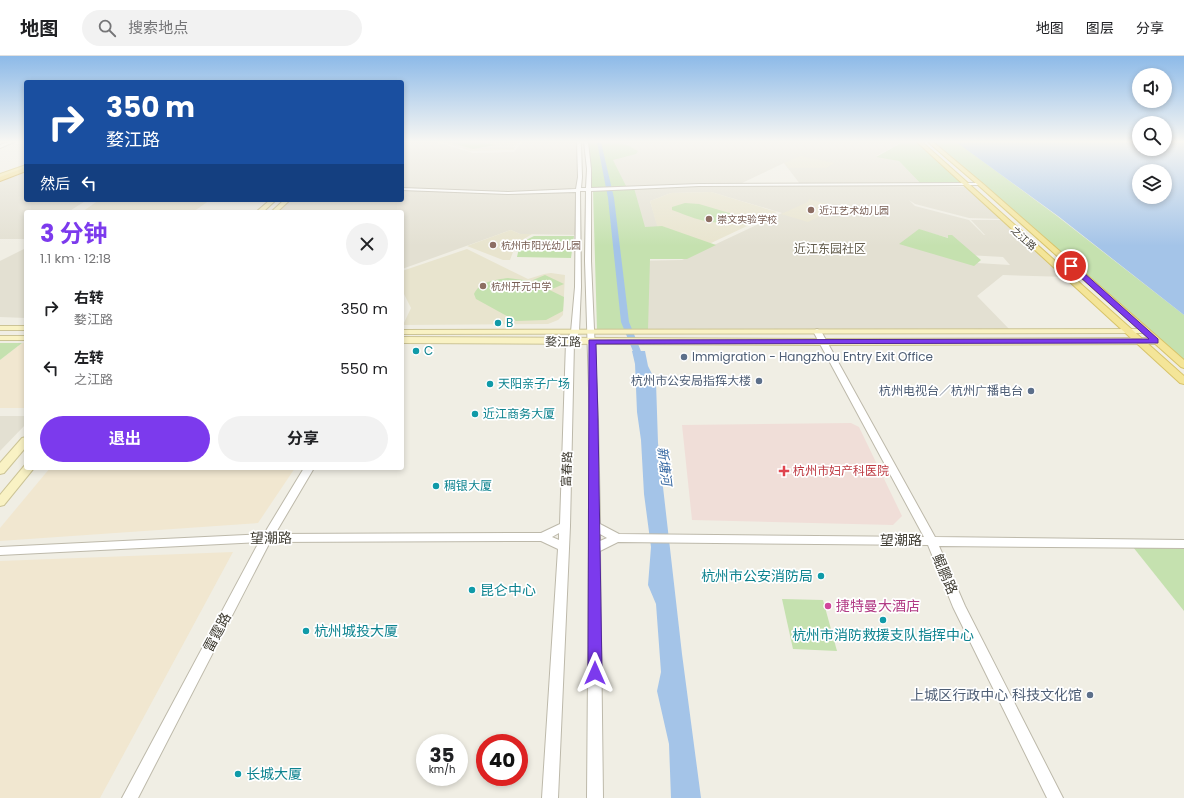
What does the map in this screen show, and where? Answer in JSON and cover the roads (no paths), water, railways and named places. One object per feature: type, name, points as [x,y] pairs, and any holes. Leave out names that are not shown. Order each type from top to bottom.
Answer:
[{"type":"main road","name":"之江路","points":[[956,177],[1184,381]]},
{"type":"main road","name":"之江路","points":[[971,177],[1184,365]]},
{"type":"main road","points":[[261,210],[271,202]]},
{"type":"main road","points":[[276,210],[285,202]]},
{"type":"main road","points":[[0,328],[24,328]]},
{"type":"main road","name":"婺江路","points":[[404,340],[570,342],[621,332],[1145,331]]},
{"type":"main road","name":"婺江路","points":[[404,332],[575,332],[591,337],[625,341],[1156,341]]},
{"type":"main road","points":[[0,338],[24,338]]},
{"type":"main road","points":[[0,470],[24,442]]},
{"type":"main road","points":[[0,502],[27,470]]},
{"type":"street","name":"富春路","points":[[550,798],[565,526],[570,342],[575,332],[578,287],[578,191],[580,177]]},
{"type":"street","points":[[588,177],[594,526],[595,798]]},
{"type":"street","points":[[404,189],[501,193],[610,190],[698,185],[980,184]]},
{"type":"street","name":"鲲鹏路","points":[[817,331],[931,540],[959,607],[1055,798]]},
{"type":"street","name":"雷霆路","points":[[130,798],[268,538],[308,470]]},
{"type":"street","name":"望潮路","points":[[542,537],[565,526]]},
{"type":"street","name":"望潮路","points":[[594,526],[623,538]]},
{"type":"street","name":"望潮路","points":[[0,551],[268,538],[542,537],[564,547]]},
{"type":"street","name":"望潮路","points":[[594,549],[623,538],[931,540],[1184,544]]},
{"type":"water","points":[[1004,177],[1132,177],[1132,204],[1172,204],[1172,177],[1184,177],[1184,315],[1058,216]]},
{"type":"water","points":[[632,351],[645,351],[648,366],[656,382],[658,443],[682,654],[701,798],[671,798],[669,744],[657,691],[661,672],[656,604],[648,585],[651,547],[644,494],[641,440],[637,412],[635,364]]},
{"type":"waterway","name":"新塘河","points":[[606,177],[611,198],[625,322],[641,361]]},
{"type":"place","name":"近江艺术幼儿园","points":[[811,210]]},
{"type":"place","name":"崇文实验学校","points":[[709,219]]},
{"type":"place","name":"杭州市阳光幼儿园","points":[[493,245]]},
{"type":"place","name":"杭州开元中学","points":[[483,286]]},
{"type":"place","name":"B","points":[[498,323]]},
{"type":"place","name":"C","points":[[416,351]]},
{"type":"place","name":"Immigration - Hangzhou Entry Exit Office","points":[[684,357]]},
{"type":"place","name":"杭州市公安局指挥大楼","points":[[759,381]]},
{"type":"place","name":"天阳亲子广场","points":[[490,384]]},
{"type":"place","name":"杭州电视台／杭州广播电台","points":[[1031,391]]},
{"type":"place","name":"近江商务大厦","points":[[475,414]]},
{"type":"place","name":"杭州市妇产科医院","points":[[784,471]]},
{"type":"place","name":"稠银大厦","points":[[436,486]]},
{"type":"place","name":"杭州市公安消防局","points":[[821,576]]},
{"type":"place","name":"昆仑中心","points":[[472,590]]},
{"type":"place","name":"捷特曼大酒店","points":[[828,606]]},
{"type":"place","name":"杭州市消防救援支队指挥中心","points":[[883,620]]},
{"type":"place","name":"杭州城投大厦","points":[[306,631]]},
{"type":"place","name":"上城区行政中心 科技文化馆","points":[[1090,695]]},
{"type":"place","name":"长城大厦","points":[[238,774]]},
{"type":"district","name":"近江东园社区","points":[[830,249]]}]
